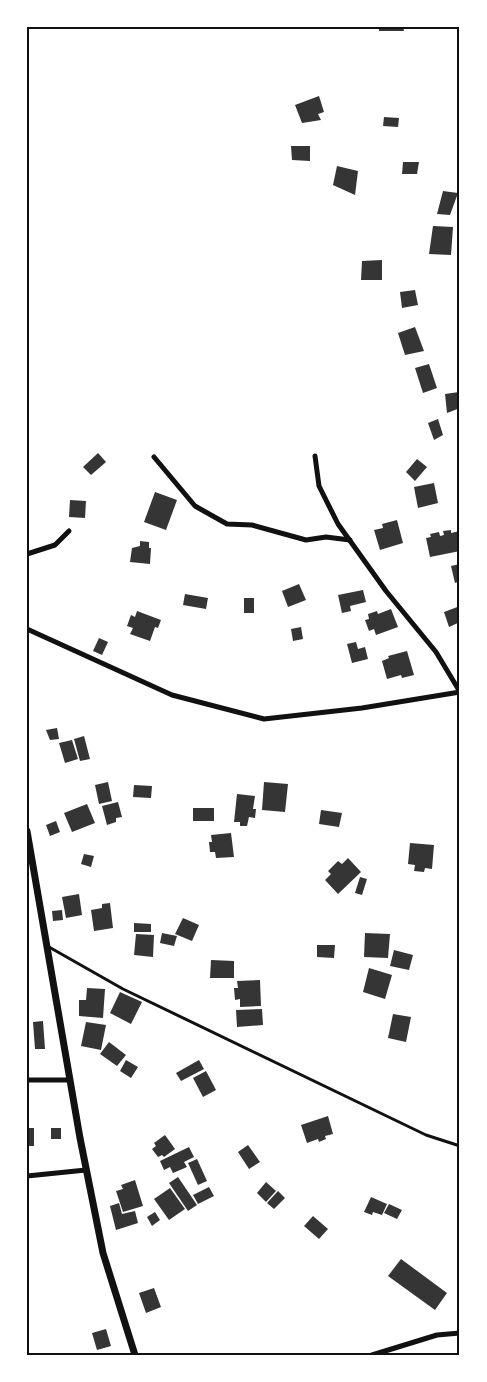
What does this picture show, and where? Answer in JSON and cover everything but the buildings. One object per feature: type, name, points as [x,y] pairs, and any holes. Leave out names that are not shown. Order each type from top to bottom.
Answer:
[{"type":"street","points":[[27,629],[172,695],[264,719],[362,708],[460,692],[436,652],[386,591],[338,524],[319,486],[315,456]]},
{"type":"street","points":[[154,457],[195,506],[227,524],[252,525],[306,540],[326,537],[350,540]]},
{"type":"street","points":[[27,554],[55,545],[69,531]]},
{"type":"street","points":[[27,831],[86,1170],[104,1252],[135,1355]]},
{"type":"street","points":[[27,1080],[70,1080]]},
{"type":"street","points":[[27,1176],[86,1170]]},
{"type":"street","points":[[372,1355],[437,1335],[460,1333]]},
{"type":"lane","points":[[48,946],[123,989],[230,1042],[426,1135],[460,1146]]}]
